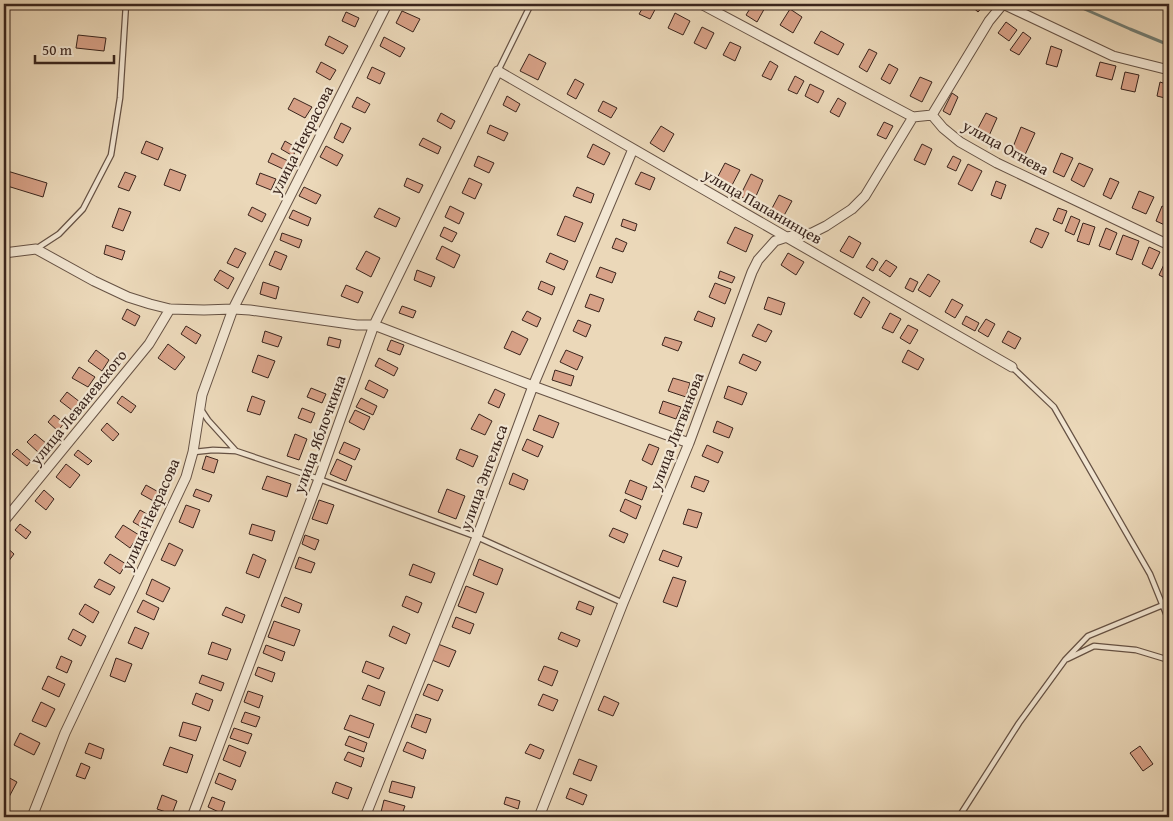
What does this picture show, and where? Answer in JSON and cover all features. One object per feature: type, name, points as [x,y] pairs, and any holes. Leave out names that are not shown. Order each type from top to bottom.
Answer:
[{"type":"street","name":"улица Некрасова","points":[[32,817],[65,733],[186,477],[193,452],[202,395],[232,309],[387,4]]},
{"type":"street","points":[[701,4],[914,117],[932,114],[989,21],[1003,4],[1113,56],[1169,70]]},
{"type":"street","name":"улица Папанинцев","points":[[498,71],[1012,367]]},
{"type":"street","name":"улица Яблочкина","points":[[192,817],[319,479],[374,325],[498,71]]},
{"type":"street","name":"улица Огнева","points":[[932,114],[943,128],[960,142],[997,163],[1169,245]]},
{"type":"street","name":"улица Литвинова","points":[[539,817],[623,603],[689,443],[758,260],[775,241],[812,232],[826,226],[852,209],[865,196],[914,117]]},
{"type":"street","name":"улица Энгельса","points":[[365,817],[477,537],[533,386],[633,149]]},
{"type":"street","points":[[4,252],[36,249],[94,281],[128,297],[170,308],[250,310],[356,325],[374,325],[689,443]]},
{"type":"street","name":"улица Леваневского","points":[[4,521],[148,344],[170,308]]},
{"type":"lane","points":[[36,249],[59,234],[83,209],[111,155],[120,98],[126,4]]},
{"type":"lane","points":[[498,71],[531,4]]},
{"type":"lane","points":[[1012,367],[1054,407],[1150,574],[1169,621]]},
{"type":"lane","points":[[200,407],[208,420],[236,451]]},
{"type":"lane","points":[[193,452],[213,450],[236,451],[319,479],[477,537],[623,603]]},
{"type":"lane","points":[[959,817],[1019,723],[1065,660],[1088,636],[1163,605],[1169,600]]},
{"type":"lane","points":[[1065,660],[1094,646],[1136,650],[1169,660]]},
{"type":"building","points":[[645,4],[658,4],[650,19],[639,14]]},
{"type":"building","points":[[753,4],[767,4],[757,22],[746,15]]},
{"type":"building","points":[[969,4],[985,4],[978,12]]},
{"type":"building","points":[[790,9],[802,17],[793,33],[780,25]]},
{"type":"building","points":[[402,11],[420,19],[413,32],[396,23]]},
{"type":"building","points":[[346,12],[359,18],[355,27],[342,21]]},
{"type":"building","points":[[675,13],[690,21],[683,35],[668,28]]},
{"type":"building","points":[[1006,22],[1017,30],[1009,41],[998,33]]},
{"type":"building","points":[[702,27],[714,33],[706,49],[694,43]]},
{"type":"building","points":[[821,31],[844,44],[838,55],[814,43]]},
{"type":"building","points":[[1023,32],[1031,38],[1019,55],[1010,50]]},
{"type":"building","points":[[78,35],[106,38],[104,51],[76,48]]},
{"type":"building","points":[[329,36],[348,46],[343,54],[325,45]]},
{"type":"building","points":[[384,37],[405,48],[400,57],[380,46]]},
{"type":"building","points":[[730,42],[741,47],[735,61],[723,55]]},
{"type":"building","points":[[1051,46],[1062,50],[1057,67],[1046,64]]},
{"type":"building","points":[[869,49],[877,53],[867,72],[859,67]]},
{"type":"building","points":[[529,54],[546,63],[538,80],[520,71]]},
{"type":"building","points":[[770,61],[778,66],[771,80],[762,76]]},
{"type":"building","points":[[321,62],[336,70],[330,80],[316,72]]},
{"type":"building","points":[[1100,62],[1116,66],[1112,80],[1096,76]]},
{"type":"building","points":[[889,64],[898,69],[890,84],[881,79]]},
{"type":"building","points":[[372,67],[385,73],[380,84],[367,78]]},
{"type":"building","points":[[1125,72],[1139,75],[1135,92],[1121,89]]},
{"type":"building","points":[[795,76],[804,81],[797,94],[788,90]]},
{"type":"building","points":[[920,77],[932,82],[922,102],[910,96]]},
{"type":"building","points":[[575,79],[584,84],[576,99],[567,94]]},
{"type":"building","points":[[1160,82],[1169,85],[1169,99],[1157,96]]},
{"type":"building","points":[[810,84],[824,91],[818,103],[805,96]]},
{"type":"building","points":[[952,93],[958,97],[950,115],[943,111]]},
{"type":"building","points":[[507,96],[520,104],[516,112],[503,105]]},
{"type":"building","points":[[357,97],[370,104],[365,113],[352,107]]},
{"type":"building","points":[[294,98],[312,107],[305,118],[288,109]]},
{"type":"building","points":[[838,98],[846,103],[839,117],[830,112]]},
{"type":"building","points":[[603,101],[617,108],[611,118],[598,111]]},
{"type":"building","points":[[441,113],[455,121],[451,129],[437,121]]},
{"type":"building","points":[[986,113],[997,118],[988,138],[976,132]]},
{"type":"building","points":[[884,122],[893,126],[886,139],[877,135]]},
{"type":"building","points":[[341,123],[351,128],[343,143],[334,138]]},
{"type":"building","points":[[490,125],[508,133],[504,141],[487,133]]},
{"type":"building","points":[[661,126],[674,134],[664,152],[650,143]]},
{"type":"building","points":[[1021,127],[1035,133],[1024,157],[1011,152]]},
{"type":"building","points":[[423,138],[441,147],[438,154],[419,145]]},
{"type":"building","points":[[146,141],[163,148],[158,160],[141,153]]},
{"type":"building","points":[[285,141],[297,148],[293,156],[281,149]]},
{"type":"building","points":[[593,144],[610,153],[604,165],[587,157]]},
{"type":"building","points":[[922,144],[932,149],[925,165],[914,160]]},
{"type":"building","points":[[326,146],[343,155],[337,166],[320,157]]},
{"type":"building","points":[[272,153],[288,161],[283,169],[268,162]]},
{"type":"building","points":[[1061,153],[1073,158],[1064,177],[1053,172]]},
{"type":"building","points":[[478,156],[494,163],[489,173],[474,166]]},
{"type":"building","points":[[953,156],[961,160],[956,171],[947,167]]},
{"type":"building","points":[[725,163],[740,170],[730,189],[715,182]]},
{"type":"building","points":[[1079,163],[1093,169],[1084,187],[1071,180]]},
{"type":"building","points":[[968,164],[982,171],[972,191],[958,184]]},
{"type":"building","points":[[170,169],[186,175],[180,191],[164,185]]},
{"type":"building","points":[[4,170],[47,183],[43,197],[4,185]]},
{"type":"building","points":[[125,172],[136,176],[129,191],[118,187]]},
{"type":"building","points":[[641,172],[655,178],[650,190],[635,184]]},
{"type":"building","points":[[260,173],[276,179],[271,190],[256,184]]},
{"type":"building","points":[[751,174],[763,180],[753,203],[740,196]]},
{"type":"building","points":[[407,178],[423,185],[419,193],[404,186]]},
{"type":"building","points":[[469,178],[482,184],[475,199],[462,193]]},
{"type":"building","points":[[1110,178],[1119,182],[1111,199],[1103,195]]},
{"type":"building","points":[[996,181],[1006,185],[1001,199],[991,195]]},
{"type":"building","points":[[304,187],[321,195],[316,204],[299,196]]},
{"type":"building","points":[[577,187],[594,194],[591,203],[573,196]]},
{"type":"building","points":[[1139,191],[1154,197],[1146,214],[1132,208]]},
{"type":"building","points":[[779,195],[792,201],[781,221],[769,214]]},
{"type":"building","points":[[450,206],[464,213],[459,224],[445,217]]},
{"type":"building","points":[[1162,206],[1169,209],[1169,222],[1167,226],[1156,221]]},
{"type":"building","points":[[252,207],[266,214],[262,222],[248,215]]},
{"type":"building","points":[[119,208],[131,212],[123,231],[112,227]]},
{"type":"building","points":[[379,208],[400,218],[396,227],[374,217]]},
{"type":"building","points":[[1058,208],[1067,211],[1062,224],[1053,220]]},
{"type":"building","points":[[293,210],[311,218],[308,226],[289,218]]},
{"type":"building","points":[[565,216],[583,223],[575,242],[557,235]]},
{"type":"building","points":[[1071,216],[1080,220],[1074,235],[1065,231]]},
{"type":"building","points":[[623,219],[637,224],[635,231],[621,226]]},
{"type":"building","points":[[1083,223],[1095,227],[1089,245],[1077,241]]},
{"type":"building","points":[[444,227],[457,233],[452,242],[440,236]]},
{"type":"building","points":[[735,227],[753,235],[746,252],[727,243]]},
{"type":"building","points":[[1036,228],[1049,233],[1042,248],[1030,242]]},
{"type":"building","points":[[1106,228],[1117,233],[1110,250],[1099,246]]},
{"type":"building","points":[[282,233],[302,240],[299,248],[280,240]]},
{"type":"building","points":[[1123,235],[1139,241],[1132,260],[1116,254]]},
{"type":"building","points":[[849,236],[861,243],[853,258],[840,251]]},
{"type":"building","points":[[616,238],[627,243],[623,252],[612,248]]},
{"type":"building","points":[[106,245],[125,251],[122,260],[104,254]]},
{"type":"building","points":[[442,246],[460,255],[454,268],[436,259]]},
{"type":"building","points":[[1149,247],[1160,252],[1152,269],[1142,264]]},
{"type":"building","points":[[235,248],[246,253],[238,268],[227,263]]},
{"type":"building","points":[[275,251],[287,256],[281,270],[269,265]]},
{"type":"building","points":[[366,251],[380,258],[371,277],[356,269]]},
{"type":"building","points":[[550,253],[568,261],[564,270],[546,262]]},
{"type":"building","points":[[788,253],[804,262],[796,275],[781,265]]},
{"type":"building","points":[[872,258],[878,262],[873,271],[866,267]]},
{"type":"building","points":[[1167,258],[1169,259],[1169,280],[1159,275]]},
{"type":"building","points":[[886,260],[897,267],[890,277],[879,270]]},
{"type":"building","points":[[600,267],[616,273],[612,283],[596,277]]},
{"type":"building","points":[[220,270],[234,278],[228,289],[214,280]]},
{"type":"building","points":[[417,270],[435,277],[431,287],[414,280]]},
{"type":"building","points":[[720,271],[735,277],[732,283],[718,278]]},
{"type":"building","points":[[928,274],[940,281],[930,297],[918,290]]},
{"type":"building","points":[[910,278],[918,282],[913,292],[905,288]]},
{"type":"building","points":[[541,281],[555,287],[552,295],[538,289]]},
{"type":"building","points":[[263,282],[279,287],[276,299],[260,294]]},
{"type":"building","points":[[715,283],[731,289],[725,304],[709,297]]},
{"type":"building","points":[[346,285],[363,292],[358,303],[341,296]]},
{"type":"building","points":[[590,294],[604,299],[599,312],[585,307]]},
{"type":"building","points":[[768,297],[785,303],[781,315],[764,309]]},
{"type":"building","points":[[863,297],[870,302],[861,318],[854,314]]},
{"type":"building","points":[[952,299],[963,305],[955,318],[945,312]]},
{"type":"building","points":[[402,306],[416,311],[413,318],[399,313]]},
{"type":"building","points":[[127,309],[140,316],[135,326],[122,319]]},
{"type":"building","points":[[527,311],[541,318],[537,327],[522,320]]},
{"type":"building","points":[[698,311],[715,318],[712,327],[694,320]]},
{"type":"building","points":[[890,313],[901,319],[893,333],[882,328]]},
{"type":"building","points":[[966,316],[979,323],[975,331],[962,324]]},
{"type":"building","points":[[986,319],[995,324],[988,337],[978,331]]},
{"type":"building","points":[[578,320],[591,325],[586,337],[573,331]]},
{"type":"building","points":[[758,324],[772,331],[766,342],[752,336]]},
{"type":"building","points":[[908,325],[918,330],[910,344],[900,338]]},
{"type":"building","points":[[186,326],[201,335],[196,344],[181,334]]},
{"type":"building","points":[[265,331],[282,337],[278,347],[262,342]]},
{"type":"building","points":[[512,331],[528,339],[520,355],[504,348]]},
{"type":"building","points":[[1008,331],[1021,338],[1015,349],[1002,342]]},
{"type":"building","points":[[329,337],[341,340],[339,348],[327,345]]},
{"type":"building","points":[[665,337],[682,342],[678,351],[662,345]]},
{"type":"building","points":[[391,340],[404,345],[400,355],[387,350]]},
{"type":"building","points":[[168,344],[185,357],[175,370],[158,358]]},
{"type":"building","points":[[96,350],[109,360],[102,371],[88,361]]},
{"type":"building","points":[[566,350],[583,357],[577,370],[560,362]]},
{"type":"building","points":[[908,350],[924,359],[918,370],[902,362]]},
{"type":"building","points":[[743,354],[761,362],[756,371],[739,363]]},
{"type":"building","points":[[258,355],[275,361],[268,378],[252,372]]},
{"type":"building","points":[[379,358],[398,368],[394,376],[375,366]]},
{"type":"building","points":[[79,367],[95,377],[88,387],[72,378]]},
{"type":"building","points":[[555,370],[574,376],[571,386],[552,380]]},
{"type":"building","points":[[673,378],[690,383],[686,397],[668,391]]},
{"type":"building","points":[[369,380],[388,390],[384,398],[365,389]]},
{"type":"building","points":[[728,386],[747,393],[742,405],[724,398]]},
{"type":"building","points":[[311,388],[326,394],[322,403],[307,397]]},
{"type":"building","points":[[495,389],[505,394],[499,408],[488,403]]},
{"type":"building","points":[[67,392],[80,402],[73,411],[60,401]]},
{"type":"building","points":[[122,396],[136,406],[131,413],[117,403]]},
{"type":"building","points":[[252,396],[265,401],[260,415],[247,411]]},
{"type":"building","points":[[361,398],[377,406],[373,415],[356,407]]},
{"type":"building","points":[[663,401],[681,407],[676,419],[659,413]]},
{"type":"building","points":[[302,408],[315,413],[311,423],[298,418]]},
{"type":"building","points":[[355,410],[370,417],[364,430],[349,422]]},
{"type":"building","points":[[479,414],[492,421],[485,435],[471,429]]},
{"type":"building","points":[[54,415],[64,423],[58,431],[48,422]]},
{"type":"building","points":[[539,415],[559,423],[553,438],[533,430]]},
{"type":"building","points":[[717,421],[733,428],[729,438],[713,432]]},
{"type":"building","points":[[107,423],[119,434],[113,441],[101,430]]},
{"type":"building","points":[[35,434],[47,444],[39,453],[27,442]]},
{"type":"building","points":[[295,434],[307,439],[299,460],[287,456]]},
{"type":"building","points":[[527,439],[543,446],[538,457],[522,450]]},
{"type":"building","points":[[344,442],[360,449],[355,460],[339,453]]},
{"type":"building","points":[[649,444],[659,448],[652,465],[642,460]]},
{"type":"building","points":[[707,445],[723,452],[718,463],[702,456]]},
{"type":"building","points":[[17,449],[31,461],[27,466],[12,454]]},
{"type":"building","points":[[460,449],[478,456],[473,467],[456,459]]},
{"type":"building","points":[[78,450],[92,461],[88,465],[74,455]]},
{"type":"building","points":[[206,456],[218,460],[214,473],[202,469]]},
{"type":"building","points":[[337,459],[352,466],[346,481],[330,474]]},
{"type":"building","points":[[66,464],[80,475],[70,488],[56,477]]},
{"type":"building","points":[[513,473],[528,480],[524,490],[509,484]]},
{"type":"building","points":[[267,476],[291,484],[287,497],[262,489]]},
{"type":"building","points":[[695,476],[709,481],[704,492],[691,487]]},
{"type":"building","points":[[630,480],[647,487],[642,500],[625,493]]},
{"type":"building","points":[[146,485],[162,494],[157,503],[141,494]]},
{"type":"building","points":[[196,489],[212,495],[209,502],[193,496]]},
{"type":"building","points":[[447,489],[465,496],[456,519],[438,512]]},
{"type":"building","points":[[44,490],[54,499],[46,510],[35,501]]},
{"type":"building","points":[[625,499],[641,506],[636,519],[620,511]]},
{"type":"building","points":[[319,500],[334,505],[327,524],[312,519]]},
{"type":"building","points":[[186,505],[200,510],[193,528],[179,522]]},
{"type":"building","points":[[688,509],[702,513],[697,528],[683,524]]},
{"type":"building","points":[[140,510],[152,517],[145,529],[133,522]]},
{"type":"building","points":[[20,524],[31,532],[26,539],[15,530]]},
{"type":"building","points":[[252,524],[275,531],[272,541],[249,534]]},
{"type":"building","points":[[123,525],[139,535],[130,548],[115,537]]},
{"type":"building","points":[[613,528],[628,534],[624,543],[609,536]]},
{"type":"building","points":[[305,535],[319,540],[315,550],[302,544]]},
{"type":"building","points":[[169,543],[183,550],[175,566],[161,560]]},
{"type":"building","points":[[4,545],[14,554],[8,562],[4,558]]},
{"type":"building","points":[[663,550],[682,557],[678,567],[659,560]]},
{"type":"building","points":[[110,554],[126,564],[120,574],[104,563]]},
{"type":"building","points":[[253,554],[266,560],[259,578],[246,573]]},
{"type":"building","points":[[299,557],[315,563],[311,573],[295,568]]},
{"type":"building","points":[[479,559],[503,569],[497,585],[473,575]]},
{"type":"building","points":[[413,564],[435,573],[431,583],[409,575]]},
{"type":"building","points":[[673,577],[686,581],[677,607],[663,602]]},
{"type":"building","points":[[99,579],[115,587],[110,595],[94,587]]},
{"type":"building","points":[[152,579],[170,588],[163,602],[146,594]]},
{"type":"building","points":[[466,586],[484,593],[476,613],[458,606]]},
{"type":"building","points":[[406,596],[422,603],[418,613],[402,606]]},
{"type":"building","points":[[285,597],[302,604],[299,613],[281,606]]},
{"type":"building","points":[[143,600],[159,608],[154,620],[137,612]]},
{"type":"building","points":[[579,601],[594,607],[591,615],[576,609]]},
{"type":"building","points":[[85,604],[99,612],[93,623],[79,614]]},
{"type":"building","points":[[226,607],[245,615],[242,623],[222,615]]},
{"type":"building","points":[[456,617],[474,624],[470,634],[452,627]]},
{"type":"building","points":[[274,621],[300,630],[294,646],[268,637]]},
{"type":"building","points":[[393,626],[410,634],[406,644],[389,636]]},
{"type":"building","points":[[135,627],[149,633],[142,649],[128,643]]},
{"type":"building","points":[[73,629],[86,636],[81,646],[68,639]]},
{"type":"building","points":[[561,632],[580,640],[577,647],[558,639]]},
{"type":"building","points":[[212,642],[231,649],[227,660],[208,654]]},
{"type":"building","points":[[438,644],[456,651],[449,667],[432,660]]},
{"type":"building","points":[[266,645],[285,652],[282,661],[263,653]]},
{"type":"building","points":[[61,656],[72,661],[67,673],[56,668]]},
{"type":"building","points":[[116,658],[132,664],[125,682],[110,676]]},
{"type":"building","points":[[366,661],[384,668],[379,679],[362,672]]},
{"type":"building","points":[[544,666],[558,671],[552,686],[538,680]]},
{"type":"building","points":[[258,667],[275,673],[272,682],[255,675]]},
{"type":"building","points":[[202,675],[224,683],[221,691],[199,683]]},
{"type":"building","points":[[48,676],[65,684],[59,697],[42,689]]},
{"type":"building","points":[[428,684],[443,690],[438,701],[423,695]]},
{"type":"building","points":[[368,685],[385,692],[380,706],[362,699]]},
{"type":"building","points":[[248,691],[263,696],[259,708],[244,702]]},
{"type":"building","points":[[196,693],[213,700],[209,711],[192,704]]},
{"type":"building","points":[[543,694],[558,700],[553,711],[538,705]]},
{"type":"building","points":[[604,696],[619,703],[613,716],[598,710]]},
{"type":"building","points":[[41,702],[55,709],[46,727],[32,721]]},
{"type":"building","points":[[245,712],[260,717],[256,727],[241,722]]},
{"type":"building","points":[[416,714],[431,719],[426,733],[411,727]]},
{"type":"building","points":[[350,715],[374,724],[369,738],[344,729]]},
{"type":"building","points":[[183,722],[201,727],[196,741],[179,736]]},
{"type":"building","points":[[234,728],[252,734],[248,744],[230,738]]},
{"type":"building","points":[[20,733],[40,743],[34,755],[14,745]]},
{"type":"building","points":[[349,736],[367,743],[364,752],[345,745]]},
{"type":"building","points":[[407,742],[426,750],[423,759],[403,751]]},
{"type":"building","points":[[89,743],[104,749],[101,759],[85,753]]},
{"type":"building","points":[[530,744],[544,750],[540,759],[525,753]]},
{"type":"building","points":[[229,745],[246,752],[240,767],[223,760]]},
{"type":"building","points":[[1140,746],[1153,764],[1143,771],[1130,753]]},
{"type":"building","points":[[170,747],[193,755],[187,773],[163,765]]},
{"type":"building","points":[[348,752],[364,758],[361,767],[344,760]]},
{"type":"building","points":[[579,759],[597,766],[591,781],[573,774]]},
{"type":"building","points":[[81,763],[90,767],[85,779],[76,776]]},
{"type":"building","points":[[219,773],[236,780],[232,790],[215,783]]},
{"type":"building","points":[[4,775],[17,782],[9,797],[4,795]]},
{"type":"building","points":[[392,781],[415,787],[412,798],[389,792]]},
{"type":"building","points":[[336,782],[352,788],[348,799],[332,793]]},
{"type":"building","points":[[570,788],[587,795],[583,805],[566,798]]},
{"type":"building","points":[[162,795],[177,801],[172,814],[157,809]]},
{"type":"building","points":[[212,797],[225,802],[221,813],[208,807]]},
{"type":"building","points":[[506,797],[520,801],[518,809],[504,804]]},
{"type":"building","points":[[384,800],[405,806],[401,817],[381,812]]},
{"type":"waterway","points":[[1073,4],[1169,45]]}]
